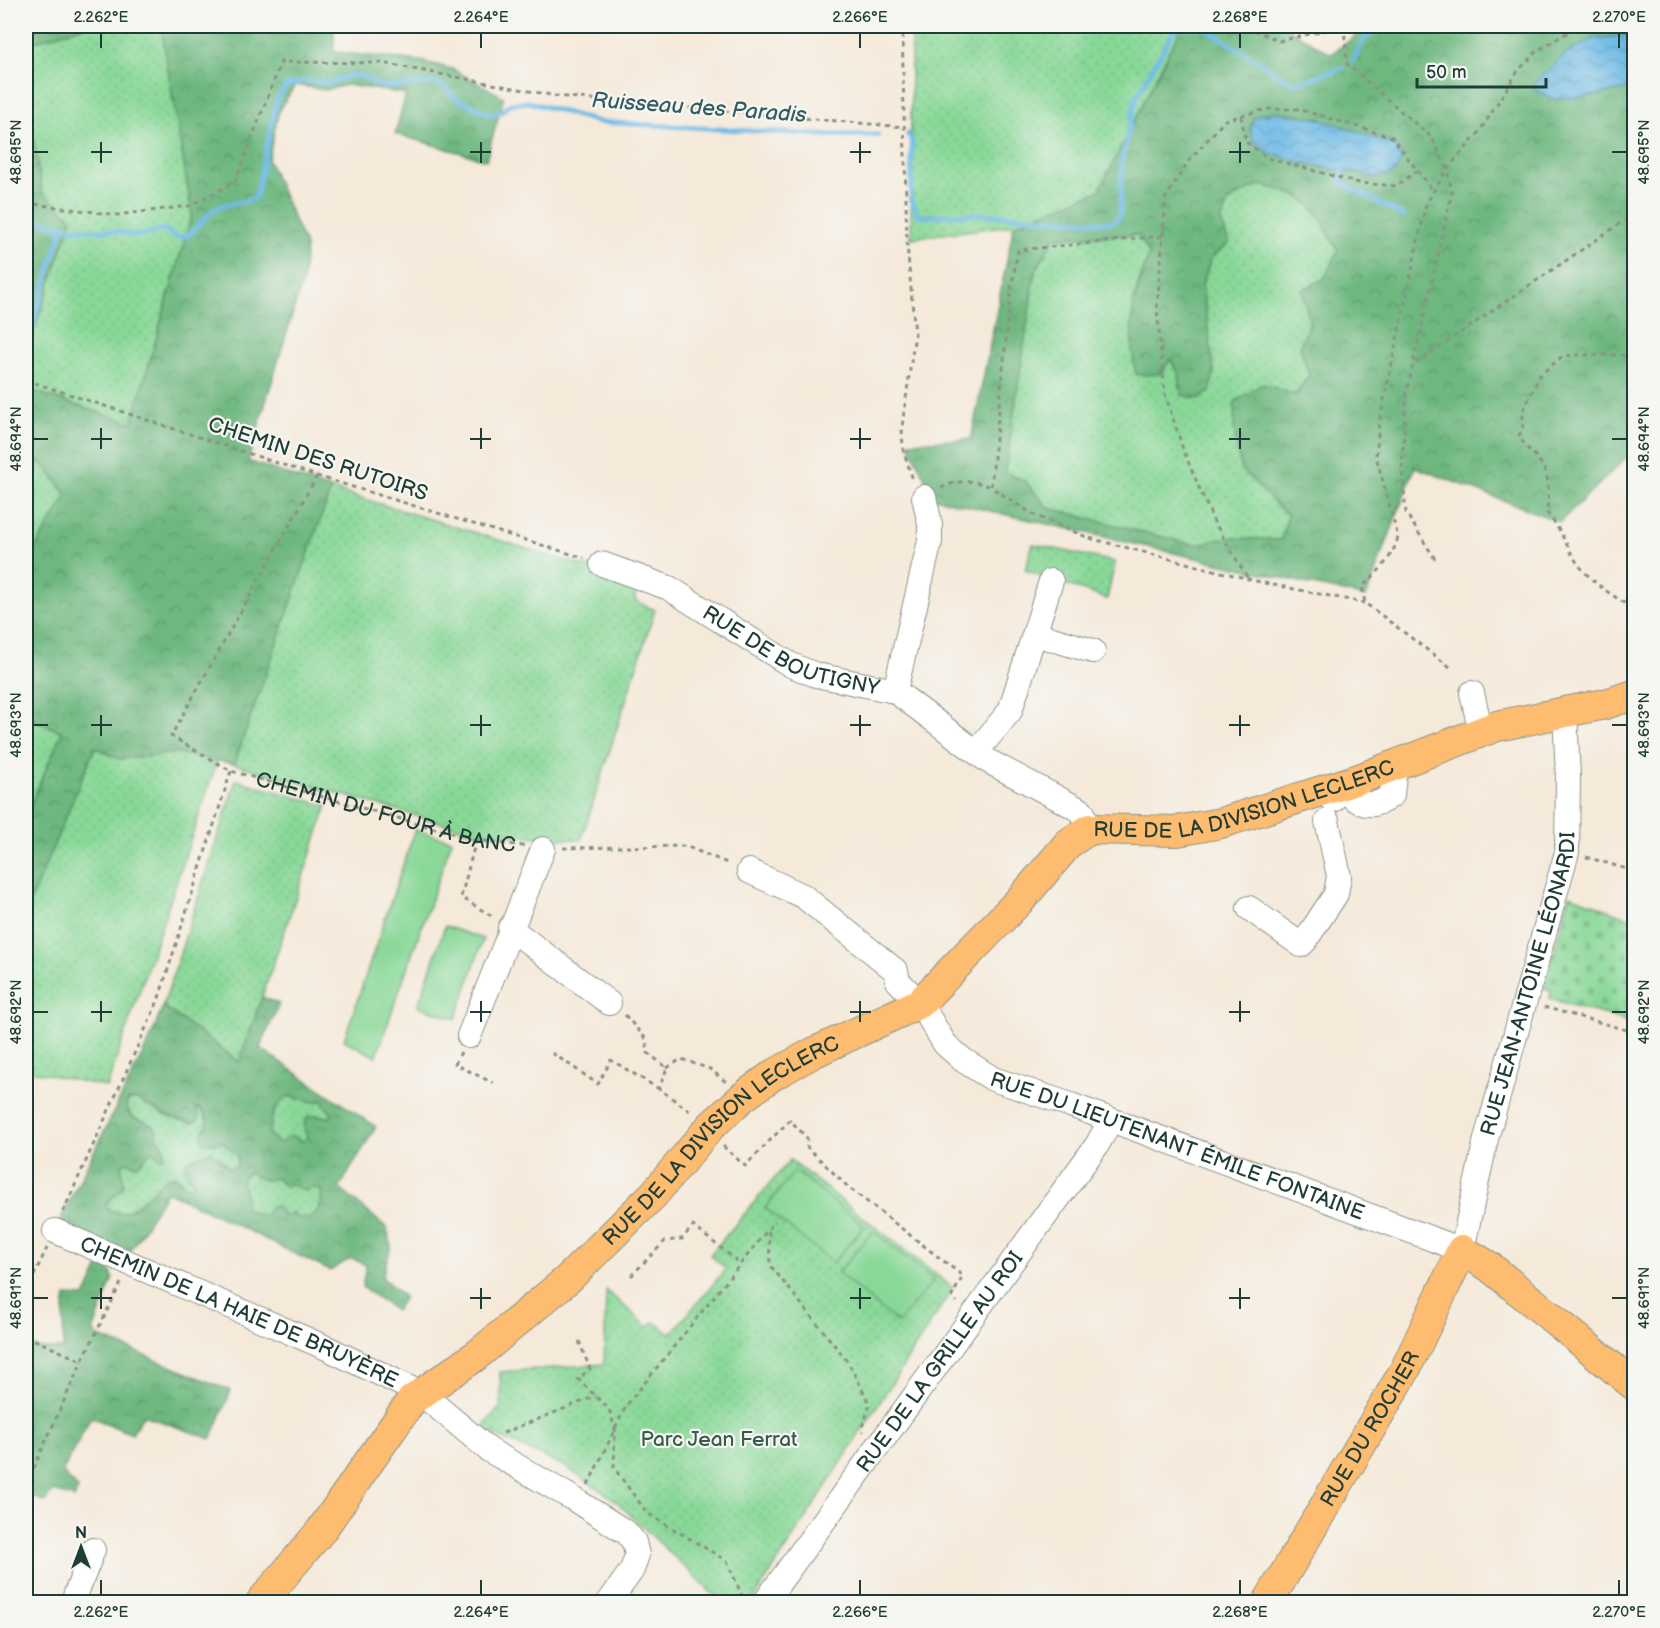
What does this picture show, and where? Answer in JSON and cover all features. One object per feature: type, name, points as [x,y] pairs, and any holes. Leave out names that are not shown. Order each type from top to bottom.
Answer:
[{"type":"main road","name":"RUE DE LA DIVISION LECLERC","points":[[261,1602],[320,1532],[412,1400],[477,1355],[568,1279],[654,1194],[708,1129],[743,1097],[773,1075],[815,1052],[920,1003],[1022,897],[1069,843],[1090,829],[1177,831],[1199,829],[1292,802],[1339,797],[1390,767],[1481,732],[1635,695]]},
{"type":"main road","points":[[1462,1250],[1490,1267],[1635,1385]]},
{"type":"main road","name":"RUE DU ROCHER","points":[[1268,1602],[1405,1370],[1462,1250]]},
{"type":"street","points":[[895,692],[930,541],[926,504]]},
{"type":"street","name":"RUE DE BOUTIGNY","points":[[602,564],[669,588],[791,665],[816,675],[895,692],[976,752],[1082,811],[1090,829]]},
{"type":"street","points":[[976,752],[1010,711],[1051,581]]},
{"type":"street","points":[[1035,634],[1093,651]]},
{"type":"street","points":[[1472,693],[1481,732]]},
{"type":"street","name":"RUE JEAN-ANTOINE LÉONARDI","points":[[1462,1250],[1486,1139],[1567,852],[1568,777],[1565,712]]},
{"type":"street","name":"RUE DE LA DIVISION LECLERC","points":[[1249,908],[1301,945],[1305,941],[1336,894],[1339,876],[1339,797]]},
{"type":"street","points":[[468,1036],[543,849]]},
{"type":"street","points":[[749,871],[803,896],[896,971],[898,981],[920,1003]]},
{"type":"street","points":[[510,928],[609,1003]]},
{"type":"street","name":"RUE DU LIEUTENANT ÉMILE FONTAINE","points":[[920,1003],[945,1044],[979,1071],[1462,1250]]},
{"type":"street","name":"RUE DE LA GRILLE AU ROI","points":[[765,1602],[1097,1144],[1111,1120]]},
{"type":"street","name":"CHEMIN DE LA HAIE DE BRUYÈRE","points":[[55,1231],[329,1349],[422,1394],[485,1446],[627,1533],[634,1542],[637,1555],[632,1570],[609,1602]]},
{"type":"street","points":[[77,1602],[75,1596],[93,1550]]},
{"type":"path","points":[[902,26],[907,244],[915,334],[902,427],[903,449],[911,475],[926,504],[941,488],[956,482],[975,481],[991,487],[1034,515],[1089,538],[1248,579],[1365,603],[1450,667]]},
{"type":"path","points":[[1246,26],[1279,41],[1345,26],[1347,64],[1432,138],[1447,169],[1452,192],[1407,395],[1402,470],[1406,513],[1435,558]]},
{"type":"path","points":[[1365,603],[1362,587],[1380,570],[1395,548],[1398,537],[1376,456],[1379,423],[1426,204],[1447,169],[1478,134],[1518,71],[1537,51],[1578,26]]},
{"type":"path","points":[[26,203],[117,216],[189,206],[235,182],[281,62],[382,63],[556,96],[904,127]]},
{"type":"path","points":[[1248,579],[1213,520],[1184,452],[1165,394],[1157,309],[1166,197],[1188,162],[1225,120],[1267,109],[1298,109],[1392,137],[1433,191]]},
{"type":"path","points":[[1241,116],[1246,142],[1268,158],[1359,183],[1396,186],[1418,171]]},
{"type":"path","points":[[1414,364],[1635,214]]},
{"type":"path","points":[[991,487],[1011,290],[1018,250],[1162,236]]},
{"type":"path","points":[[1635,355],[1572,355],[1560,358],[1540,375],[1523,411],[1523,426],[1519,436],[1527,450],[1545,469],[1548,484],[1547,513],[1558,526],[1576,561],[1598,587],[1635,609]]},
{"type":"path","name":"CHEMIN DES RUTOIRS","points":[[26,380],[317,476],[602,564]]},
{"type":"path","name":"CHEMIN DU FOUR À BANC","points":[[317,476],[171,736],[231,771],[476,840],[543,849],[685,846],[749,871]]},
{"type":"path","name":"CHEMIN DU FOUR À BANC","points":[[26,1292],[158,1001],[231,771]]},
{"type":"path","points":[[476,840],[460,897],[510,928]]},
{"type":"path","points":[[1567,852],[1635,871]]},
{"type":"path","points":[[1525,1002],[1635,1032]]},
{"type":"path","points":[[609,1003],[634,1023],[646,1039],[648,1053],[667,1068]]},
{"type":"path","points":[[468,1036],[455,1064],[493,1083]]},
{"type":"path","points":[[552,1053],[598,1083],[611,1060],[659,1089],[708,1129],[745,1166],[790,1120],[807,1138],[807,1147],[848,1187],[963,1276],[952,1296],[972,1315]]},
{"type":"path","points":[[659,1089],[667,1068],[681,1059],[710,1069],[743,1097]]},
{"type":"path","points":[[575,1500],[626,1406],[775,1221]]},
{"type":"path","points":[[631,1276],[665,1241],[682,1239],[693,1226],[741,1264]]},
{"type":"path","points":[[768,1229],[770,1265],[848,1362],[870,1405],[862,1427],[872,1454]]},
{"type":"path","points":[[26,1485],[82,1361],[131,1263]]},
{"type":"path","points":[[26,1336],[82,1361]]},
{"type":"path","points":[[579,1341],[590,1369],[578,1379],[609,1409],[615,1429],[614,1468],[647,1513],[727,1562],[745,1602]]},
{"type":"path","points":[[485,1446],[596,1396]]},
{"type":"green space","points":[[26,26],[85,26],[26,44]]},
{"type":"green space","points":[[85,26],[161,26],[192,213],[132,424],[26,389],[26,354],[72,219],[42,192],[26,88],[26,44]]},
{"type":"green space","points":[[161,26],[334,26],[334,52],[421,61],[452,69],[504,97],[486,160],[395,134],[406,94],[347,85],[326,90],[295,85],[279,110],[268,160],[306,247],[303,279],[248,461],[331,489],[234,764],[177,753],[119,759],[95,747],[26,911],[26,816],[62,732],[26,716],[26,564],[67,495],[40,460],[26,490],[26,389],[132,423],[192,214]]},
{"type":"green space","points":[[911,26],[1182,26],[1099,191],[1014,225],[911,238]]},
{"type":"green space","points":[[1182,26],[1284,26],[1331,54],[1369,26],[1634,26],[1634,34],[1630,36],[1593,39],[1592,96],[1634,88],[1634,450],[1560,522],[1415,467],[1366,597],[934,498],[908,442],[971,439],[1014,225],[1099,191]],"holes":[[[1279,112],[1320,119],[1395,145],[1372,177],[1349,171]],[[1258,185],[1289,192],[1308,204],[1323,223],[1338,251],[1324,279],[1302,290],[1310,322],[1300,346],[1309,375],[1296,395],[1262,384],[1235,402],[1234,429],[1241,469],[1288,516],[1281,540],[1227,538],[1195,545],[1048,508],[1025,481],[1005,472],[1035,272],[1055,237],[1139,235],[1149,254],[1133,313],[1132,341],[1136,375],[1161,374],[1170,359],[1179,373],[1181,395],[1198,399],[1210,392],[1214,371],[1202,285],[1211,258],[1229,243],[1221,221],[1228,201]]]},
{"type":"green space","points":[[26,88],[42,192],[72,219],[26,354]]},
{"type":"green space","points":[[1258,185],[1289,192],[1309,204],[1339,250],[1324,279],[1302,290],[1310,322],[1300,346],[1309,375],[1296,395],[1262,384],[1241,469],[1288,516],[1281,540],[1227,538],[1195,545],[1048,508],[1025,481],[1005,473],[1035,272],[1055,237],[1139,234],[1149,254],[1132,304],[1179,373],[1181,395],[1214,371],[1202,285],[1211,258],[1229,243],[1221,221],[1228,201]]},
{"type":"green space","points":[[40,460],[67,495],[26,564],[26,490]]},
{"type":"green space","points":[[331,489],[617,576],[636,588],[635,601],[655,610],[581,840],[477,833],[234,764]]},
{"type":"green space","points":[[1033,544],[1115,562],[1107,599],[1025,570]]},
{"type":"green space","points":[[26,716],[62,732],[26,816]]},
{"type":"green space","points":[[95,747],[119,759],[177,753],[218,759],[107,1087],[26,1070],[26,911]]},
{"type":"green space","points":[[236,780],[327,806],[240,1062],[163,1006]]},
{"type":"green space","points":[[415,830],[452,840],[376,1057],[344,1040]]},
{"type":"green space","points":[[1570,895],[1634,920],[1634,1023],[1550,999],[1551,990],[1543,988]]},
{"type":"green space","points":[[445,926],[483,939],[456,1019],[418,1006]]},
{"type":"green space","points":[[262,997],[279,1004],[260,1048],[376,1127],[339,1188],[387,1228],[391,1247],[382,1277],[404,1297],[396,1311],[362,1287],[366,1265],[351,1258],[330,1271],[167,1191],[128,1255],[59,1222],[151,1037],[163,1006],[239,1062]],"holes":[[[288,1096],[314,1102],[321,1101],[332,1114],[331,1117],[308,1116],[304,1124],[307,1138],[303,1141],[290,1136],[280,1143],[269,1135],[271,1123],[276,1108]],[[128,1100],[138,1100],[167,1116],[193,1123],[199,1119],[196,1108],[202,1110],[207,1117],[207,1126],[203,1130],[201,1139],[205,1143],[223,1142],[237,1155],[238,1165],[230,1169],[210,1151],[185,1162],[186,1171],[194,1184],[191,1187],[184,1185],[174,1175],[166,1179],[132,1209],[123,1213],[114,1212],[105,1205],[124,1186],[121,1166],[125,1162],[138,1165],[152,1151],[161,1159],[165,1156],[157,1131],[152,1125],[130,1116],[126,1105]],[[249,1172],[264,1180],[275,1178],[286,1187],[290,1184],[306,1191],[314,1187],[321,1190],[320,1207],[314,1214],[303,1218],[297,1218],[293,1212],[284,1217],[277,1206],[272,1206],[264,1216],[245,1210],[245,1191],[241,1180]]]},
{"type":"green space","points":[[288,1096],[314,1102],[321,1101],[332,1114],[331,1117],[315,1115],[307,1130],[307,1138],[303,1141],[290,1136],[281,1144],[269,1135],[276,1108]]},
{"type":"green space","points":[[128,1100],[138,1100],[167,1116],[193,1123],[195,1108],[202,1110],[214,1144],[223,1142],[237,1155],[238,1165],[230,1169],[218,1155],[186,1162],[186,1171],[194,1184],[190,1187],[184,1185],[174,1175],[131,1209],[124,1212],[111,1210],[104,1205],[124,1186],[121,1166],[126,1162],[138,1165],[149,1151],[164,1148],[146,1122],[135,1119],[131,1115],[126,1105]]},
{"type":"green space","name":"Parc Jean Ferrat","points":[[790,1160],[953,1288],[752,1602],[721,1602],[616,1501],[564,1466],[481,1429],[501,1406],[500,1372],[604,1364],[606,1290],[648,1327],[654,1322],[671,1334],[726,1269],[710,1255]]},
{"type":"green space","points":[[248,1171],[275,1177],[306,1191],[314,1187],[321,1190],[321,1202],[317,1211],[309,1217],[297,1218],[293,1212],[284,1217],[276,1206],[264,1216],[245,1210],[245,1191],[241,1180]]},
{"type":"green space","points":[[795,1171],[864,1226],[833,1263],[765,1208]]},
{"type":"green space","points":[[873,1231],[934,1280],[898,1323],[838,1273]]},
{"type":"green space","points":[[107,1262],[113,1278],[93,1331],[100,1337],[231,1391],[211,1439],[143,1415],[132,1434],[91,1417],[62,1472],[78,1489],[74,1498],[54,1491],[44,1502],[26,1493],[26,1343],[41,1349],[63,1349],[66,1296],[85,1297],[99,1267]]},
{"type":"water","points":[[1634,34],[1634,88],[1592,96],[1553,99],[1535,90],[1534,83],[1566,54],[1593,39]]},
{"type":"water","points":[[1279,112],[1320,119],[1389,142],[1397,148],[1401,160],[1395,172],[1386,176],[1372,177],[1278,156],[1257,144],[1251,132],[1254,118],[1261,114]]},
{"type":"waterway","name":"Ruisseau des Paradis","points":[[908,134],[912,140],[911,200],[919,216],[980,214],[1111,223],[1117,220],[1120,213],[1122,159],[1136,98],[1174,30],[1188,26],[1205,28],[1294,84],[1343,68]]},
{"type":"waterway","name":"Ruisseau des Paradis","points":[[1353,61],[1363,40],[1383,26]]},
{"type":"waterway","name":"Ruisseau des Paradis","points":[[26,218],[74,229],[114,231],[138,236],[165,229],[175,237],[187,236],[219,207],[247,201],[256,196],[277,99],[287,85],[305,81],[329,83],[351,75],[363,77],[382,87],[435,83],[444,87],[455,98],[490,114],[501,112],[510,104],[529,102],[599,122],[822,135],[878,135]]},
{"type":"waterway","points":[[1344,164],[1340,182],[1404,216]]},
{"type":"waterway","points":[[26,347],[63,226]]}]
